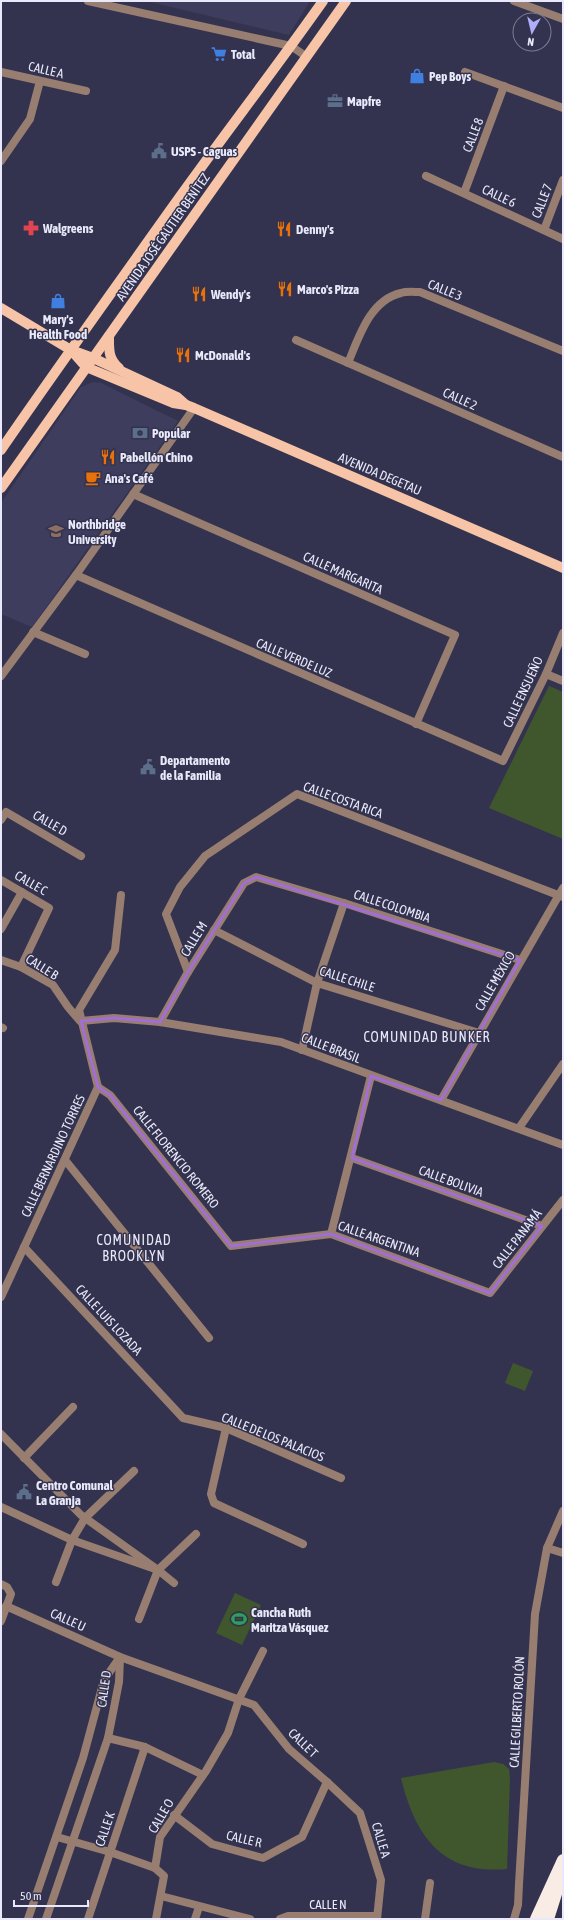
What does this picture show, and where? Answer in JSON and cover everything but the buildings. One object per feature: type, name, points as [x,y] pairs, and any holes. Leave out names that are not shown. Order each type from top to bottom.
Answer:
[{"type":"highway","points":[[536,1919],[563,1860]]},
{"type":"highway","points":[[548,1919],[563,1873]]},
{"type":"main road","name":"AVENIDA JOSÉ GAUTIER BENÍTEZ","points":[[1,450],[155,232],[324,1]]},
{"type":"main road","name":"AVENIDA JOSÉ GAUTIER BENÍTEZ","points":[[1,488],[346,1]]},
{"type":"main road","name":"AVENIDA DEGETAU","points":[[1,308],[71,350],[93,358],[177,397],[190,406],[563,568]]},
{"type":"main road","points":[[109,336],[109,350],[112,362],[138,379]]},
{"type":"main road","name":"AVENIDA DEGETAU","points":[[71,350],[86,367],[173,403],[190,406]]},
{"type":"street","points":[[88,1],[292,46],[307,57]]},
{"type":"street","points":[[514,1],[563,19]]},
{"type":"street","name":"CALLE A","points":[[1,72],[86,91]]},
{"type":"street","points":[[464,72],[563,108]]},
{"type":"street","points":[[1,161],[30,119],[40,81]]},
{"type":"street","name":"CALLE 8","points":[[464,193],[504,86]]},
{"type":"street","name":"CALLE 6","points":[[426,176],[563,239]]},
{"type":"street","name":"CALLE 7","points":[[544,230],[563,180]]},
{"type":"street","name":"CALLE 3","points":[[348,363],[365,325],[381,302],[401,292],[420,292],[563,351]]},
{"type":"street","name":"CALLE 2","points":[[296,340],[563,457]]},
{"type":"street","points":[[1,676],[76,575],[133,494],[190,406]]},
{"type":"street","name":"CALLE MARGARITA","points":[[133,494],[455,635],[416,724]]},
{"type":"street","name":"CALLE VERDE LUZ","points":[[76,575],[503,761]]},
{"type":"street","points":[[33,632],[86,654]]},
{"type":"street","name":"CALLE ENSUEÑO","points":[[503,761],[546,674],[563,633]]},
{"type":"street","points":[[546,674],[563,681]]},
{"type":"street","name":"CALLE COSTA RICA","points":[[188,972],[166,914],[180,887],[205,856],[297,794],[561,896]]},
{"type":"street","name":"CALLE D","points":[[1,820],[6,812],[81,856]]},
{"type":"street","name":"CALLE COLOMBIA","points":[[256,877],[344,903],[520,960]]},
{"type":"street","name":"CALLE M","points":[[160,1022],[188,972],[244,883],[256,877]]},
{"type":"street","name":"CALLE C","points":[[1,880],[49,908],[21,967]]},
{"type":"street","name":"CALLE MÉXICO","points":[[441,1100],[520,960],[561,896],[563,888]]},
{"type":"street","points":[[1,929],[22,892]]},
{"type":"street","points":[[81,1021],[79,1010],[115,950],[121,895]]},
{"type":"street","points":[[302,1050],[317,983],[344,903]]},
{"type":"street","name":"CALLE CHILE","points":[[214,930],[317,983],[479,1033]]},
{"type":"street","name":"CALLE B","points":[[1,960],[21,967],[53,986],[68,1007],[81,1021]]},
{"type":"street","name":"CALLE BRASIL","points":[[81,1021],[114,1018],[160,1022],[281,1042],[371,1076],[520,1128],[563,1145]]},
{"type":"street","name":"CALLE BERNARDINO TORRES","points":[[1,1297],[98,1087],[81,1021]]},
{"type":"street","points":[[520,1128],[563,1064]]},
{"type":"street","points":[[331,1234],[352,1158],[371,1076]]},
{"type":"street","name":"CALLE FLORENCIO ROMERO","points":[[98,1087],[110,1095],[232,1246]]},
{"type":"street","name":"CALLE BOLIVIA","points":[[352,1158],[542,1226]]},
{"type":"street","points":[[64,1160],[209,1338]]},
{"type":"street","name":"CALLE PANAMÁ","points":[[490,1293],[563,1200]]},
{"type":"street","name":"CALLE ARGENTINA","points":[[232,1246],[331,1234],[490,1293]]},
{"type":"street","name":"CALLE LUIS LOZADA","points":[[24,1246],[176,1410]]},
{"type":"street","points":[[24,1458],[73,1407]]},
{"type":"street","name":"CALLE DE LOS PALACIOS","points":[[176,1410],[183,1418],[226,1428],[341,1478]]},
{"type":"street","points":[[226,1428],[211,1494],[214,1502],[303,1544]]},
{"type":"street","points":[[1,1434],[86,1518],[174,1583]]},
{"type":"street","points":[[56,1582],[72,1540],[86,1518],[134,1471]]},
{"type":"street","points":[[1,1507],[72,1540],[158,1570]]},
{"type":"street","name":"CALLE GILBERTO ROLÓN","points":[[514,1919],[518,1905],[535,1614],[547,1548],[563,1511]]},
{"type":"street","points":[[139,1619],[158,1570],[196,1534]]},
{"type":"street","points":[[547,1548],[563,1553]]},
{"type":"street","points":[[1,1584],[8,1588],[11,1594],[1,1621]]},
{"type":"street","name":"CALLE U","points":[[6,1606],[120,1657],[239,1699]]},
{"type":"street","name":"CALLE O","points":[[155,1868],[160,1837],[174,1814],[203,1775],[228,1733],[239,1699],[263,1651]]},
{"type":"street","name":"CALLE D","points":[[46,1919],[108,1738],[119,1682],[120,1657]]},
{"type":"street","name":"CALLE D","points":[[28,1919],[83,1758],[104,1680],[120,1657]]},
{"type":"street","name":"CALLE T","points":[[239,1699],[254,1705],[289,1749],[327,1782]]},
{"type":"street","points":[[108,1738],[145,1747],[203,1775]]},
{"type":"street","name":"CALLE K","points":[[88,1919],[145,1747]]},
{"type":"street","name":"CALLE A","points":[[327,1782],[360,1813],[381,1880],[377,1918]]},
{"type":"street","name":"CALLE R","points":[[174,1814],[212,1844],[263,1858],[302,1837],[327,1782]]},
{"type":"street","points":[[57,1837],[110,1852],[155,1868],[164,1876],[156,1919]]},
{"type":"street","points":[[425,1919],[430,1883]]},
{"type":"street","points":[[161,1896],[250,1919]]},
{"type":"street","points":[[195,1919],[199,1907]]},
{"type":"street","name":"CALLE N","points":[[280,1919],[288,1916],[377,1918]]},
{"type":"highlighted area","points":[[256,877],[520,960],[441,1100],[371,1076],[352,1158],[542,1226],[490,1293],[331,1234],[231,1246],[110,1095],[98,1087],[81,1021],[114,1018],[160,1022],[188,972],[244,883]]},
{"type":"shaded area","points":[[146,1],[310,1],[289,35]]},
{"type":"shaded area","points":[[93,382],[101,383],[178,421],[32,627],[1,614],[1,503],[81,387]]},
{"type":"green space","points":[[549,686],[563,692],[563,839],[489,808]]},
{"type":"green space","points":[[513,1363],[533,1371],[525,1391],[505,1383]]},
{"type":"green space","name":"Cancha Ruth Maritza Vásquez","points":[[235,1593],[261,1605],[242,1645],[216,1633]]},
{"type":"green space","points":[[494,1762],[503,1764],[509,1769],[507,1869],[484,1869],[465,1865],[449,1858],[435,1848],[414,1818],[401,1778]]},
{"type":"place","name":"Total","points":[[219,54]]},
{"type":"place","name":"Pep Boys","points":[[417,76]]},
{"type":"place","name":"Mapfre","points":[[335,101]]},
{"type":"place","name":"USPS - Caguas","points":[[159,151]]},
{"type":"place","name":"Walgreens","points":[[31,228]]},
{"type":"place","name":"Denny's","points":[[284,229]]},
{"type":"place","name":"Marco's Pizza","points":[[285,289]]},
{"type":"place","name":"Wendy's","points":[[199,294]]},
{"type":"place","name":"Mary's Health Food","points":[[58,301]]},
{"type":"place","name":"McDonald's","points":[[183,355]]},
{"type":"place","name":"Popular","points":[[140,433]]},
{"type":"place","name":"Pabellón Chino","points":[[108,457]]},
{"type":"place","name":"Ana's Café","points":[[93,478]]},
{"type":"place","name":"Northbridge University","points":[[56,531]]},
{"type":"place","name":"Departamento de la Familia","points":[[148,767]]},
{"type":"place","name":"Centro Comunal La Granja","points":[[24,1492]]},
{"type":"place","name":"Cancha Ruth Maritza Vásquez","points":[[239,1619]]},
{"type":"district","name":"COMUNIDAD BUNKER","points":[[427,1037]]},
{"type":"district","name":"COMUNIDAD BROOKLYN","points":[[134,1248]]}]
